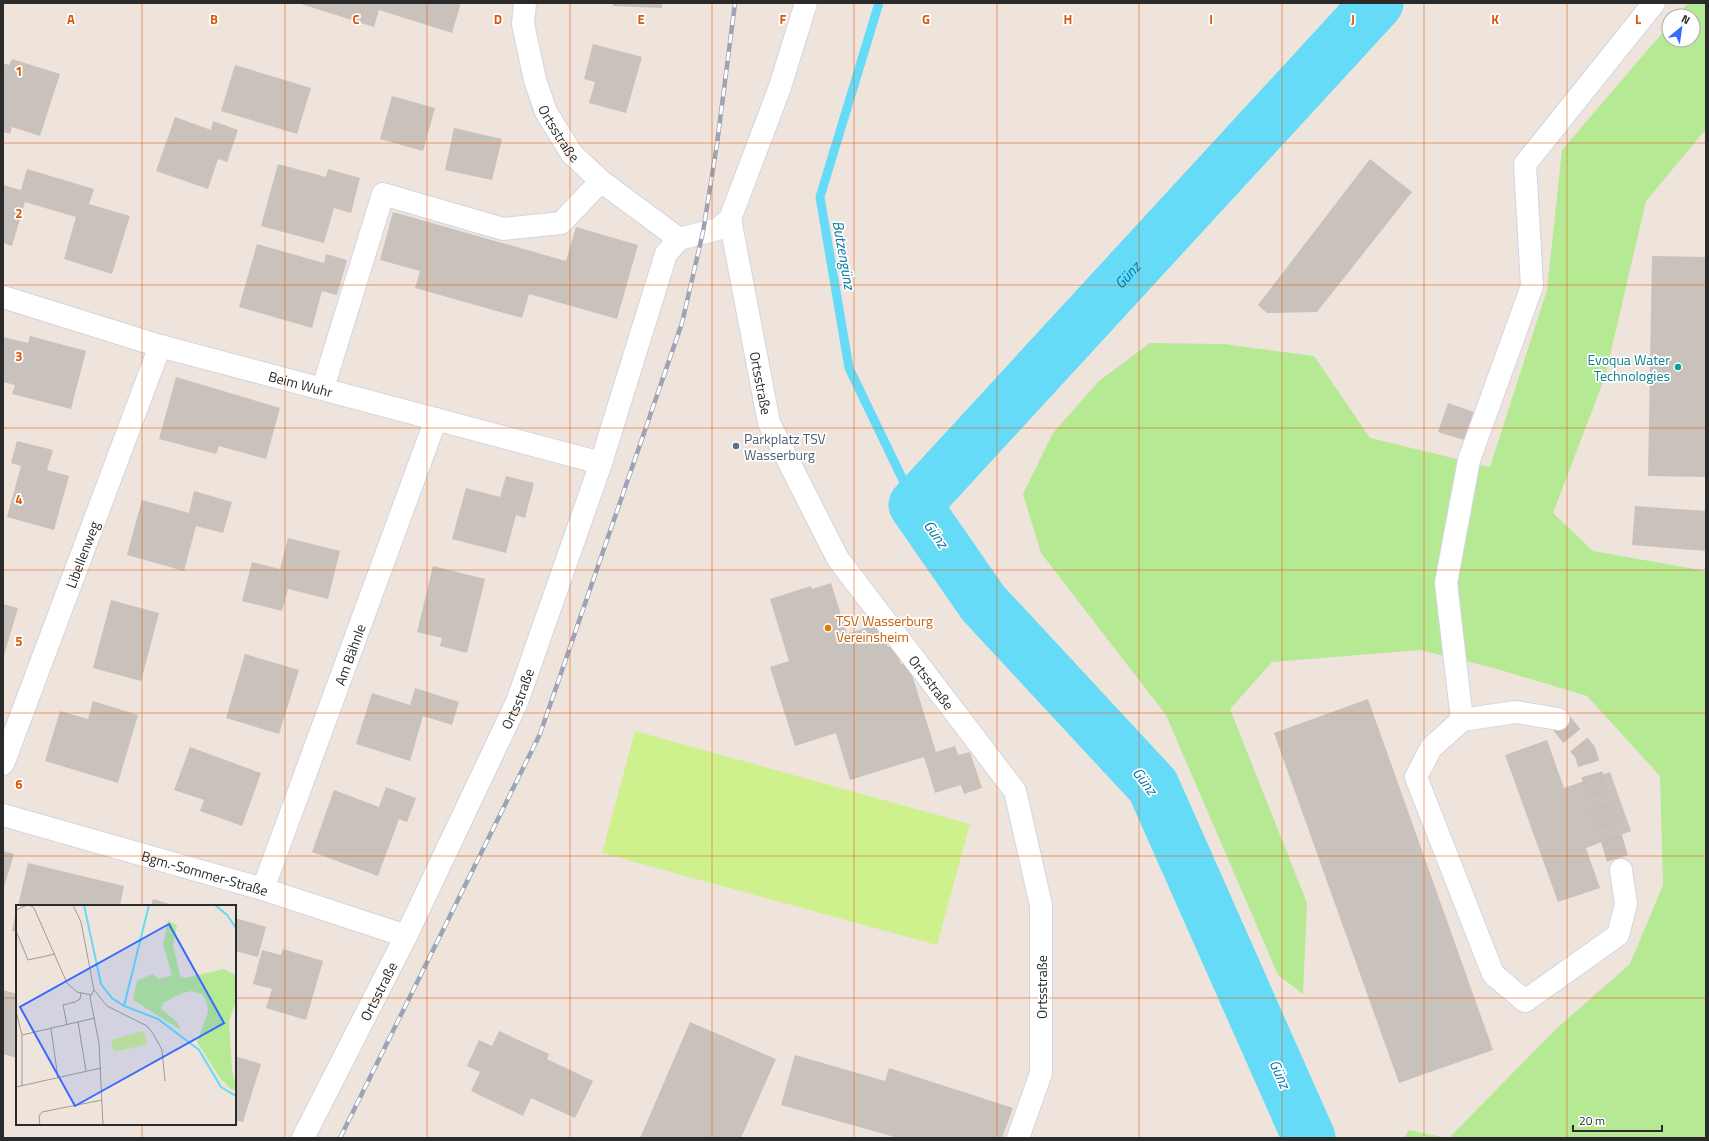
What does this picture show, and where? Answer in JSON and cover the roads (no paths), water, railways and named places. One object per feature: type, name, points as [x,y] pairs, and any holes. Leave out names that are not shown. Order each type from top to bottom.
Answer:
[{"type":"street","name":"Ortsstraße","points":[[303,1138],[406,936],[517,702],[601,463],[666,254],[679,239],[601,181],[572,154],[546,112],[535,80],[523,24],[525,3]]},
{"type":"street","points":[[679,239],[718,229],[730,219],[780,87],[806,3]]},
{"type":"street","points":[[1462,720],[1446,584],[1469,460],[1532,286],[1525,164],[1654,3]]},
{"type":"street","points":[[323,388],[382,194],[503,229],[561,223],[601,181]]},
{"type":"street","name":"Ortsstraße","points":[[730,219],[769,423],[838,559],[1016,791],[1041,906],[1041,1073],[1018,1138]]},
{"type":"street","name":"Beim Wuhr","points":[[3,297],[160,346],[323,388],[601,463]]},
{"type":"street","name":"Libellenweg","points":[[3,764],[160,346]]},
{"type":"street","name":"Am Bähnle","points":[[263,889],[436,419]]},
{"type":"street","points":[[1558,719],[1516,712],[1462,720],[1431,748],[1416,777],[1493,974],[1525,1001],[1618,935],[1626,904],[1621,870]]},
{"type":"street","name":"Bgm.-Sommer-Straße","points":[[3,814],[263,889],[406,936]]},
{"type":"waterway","name":"Butzengünz","points":[[879,3],[820,197],[849,368],[915,505]]},
{"type":"waterway","name":"Günz","points":[[1309,1138],[1153,786],[983,603],[915,505],[1377,3]]},
{"type":"tunnel","points":[[1558,719],[1585,752],[1621,870]]},
{"type":"railway","points":[[340,1138],[540,734],[682,323],[703,232],[717,144],[735,3]]},
{"type":"place","name":"Evoqua Water Technologies","points":[[1678,367]]},
{"type":"place","name":"Parkplatz TSV Wasserburg","points":[[736,446]]},
{"type":"place","name":"TSV Wasserburg Vereinsheim","points":[[828,628]]}]
